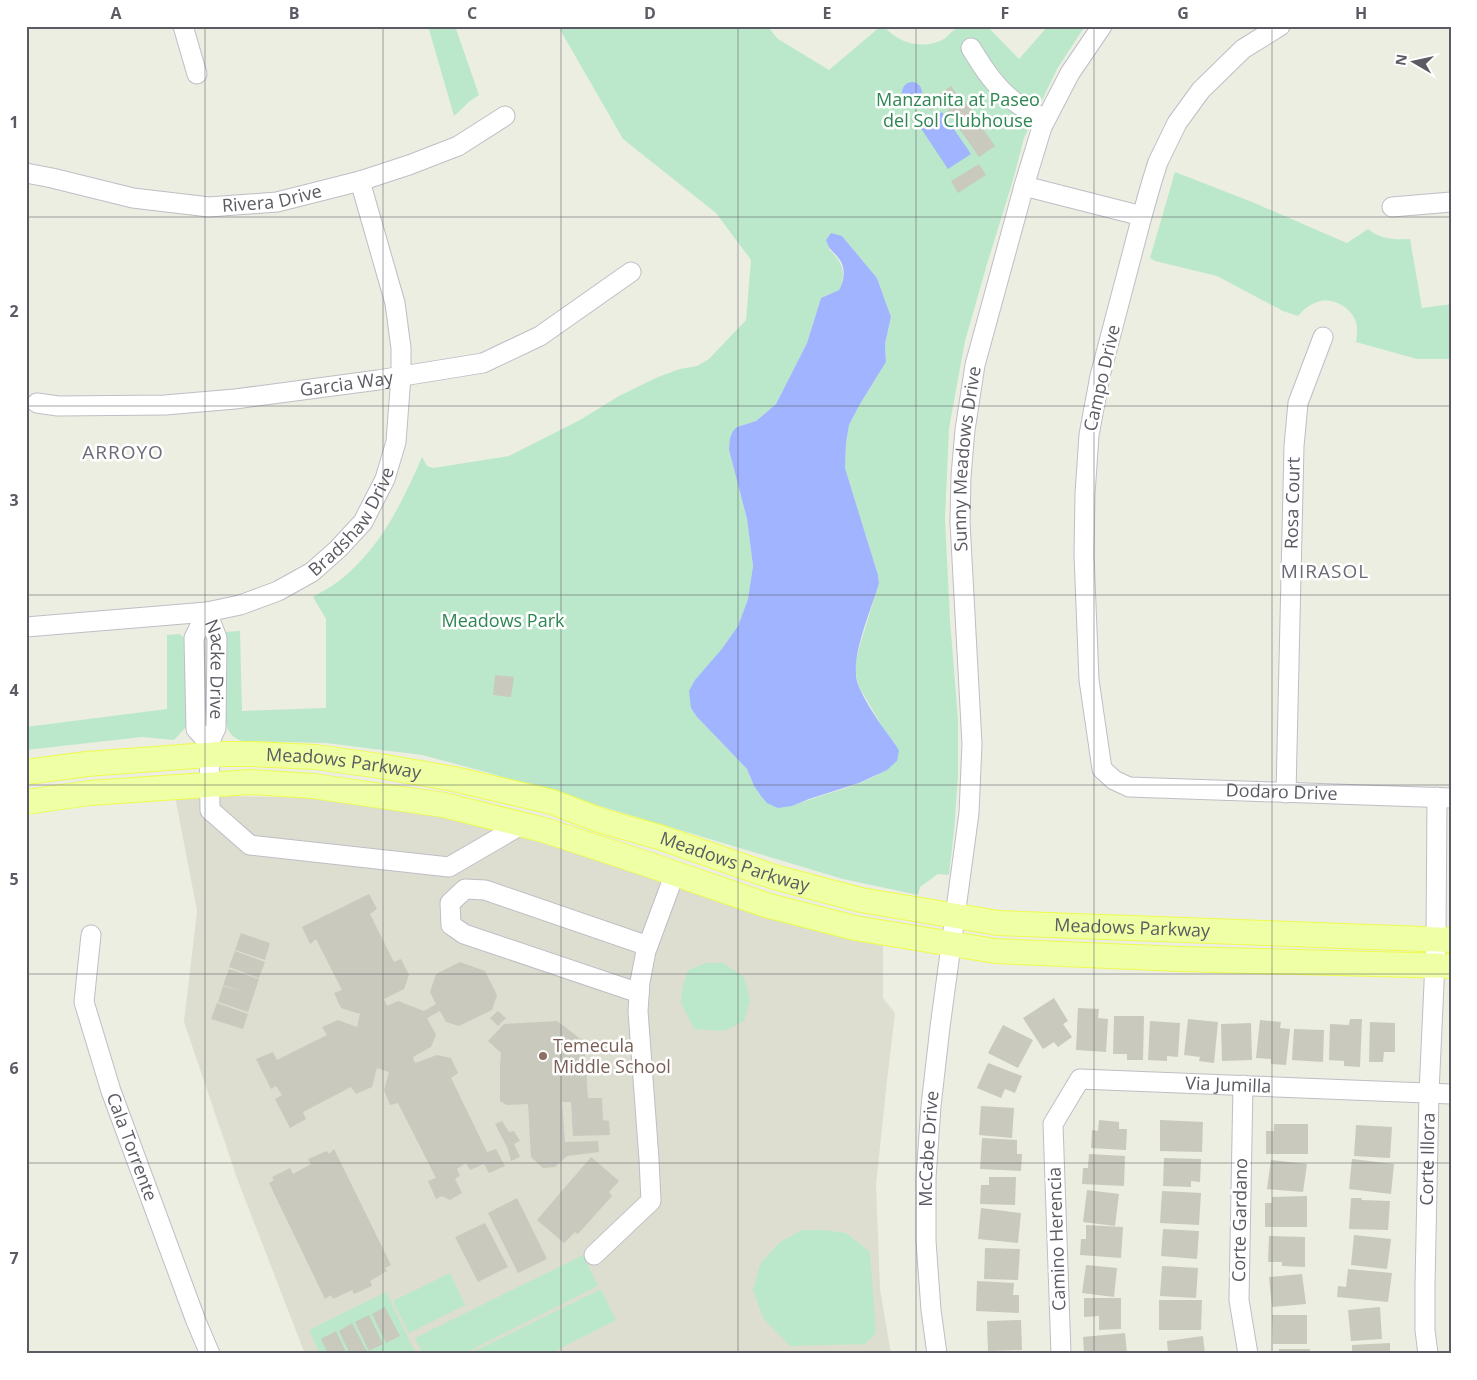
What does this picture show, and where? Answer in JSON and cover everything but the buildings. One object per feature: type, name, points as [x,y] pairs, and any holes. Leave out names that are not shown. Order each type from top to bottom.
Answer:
[{"type":"main road","name":"Meadows Parkway","points":[[26,772],[209,749],[251,754],[316,757],[454,779],[552,802],[602,821],[659,837],[784,880],[861,900],[998,923],[1443,940]]},
{"type":"main road","name":"Meadows Parkway","points":[[26,802],[90,793],[250,782],[313,786],[444,805],[544,830],[766,905],[855,928],[951,944],[995,951],[1057,954],[1443,966]]},
{"type":"street","points":[[183,26],[197,74]]},
{"type":"street","name":"Sunny Meadows Drive","points":[[951,944],[969,813],[972,744],[960,522],[965,430],[975,365],[1042,127],[1070,73],[1102,26]]},
{"type":"street","name":"Campo Drive","points":[[1114,780],[1102,769],[1089,680],[1084,554],[1085,494],[1089,435],[1099,385],[1142,216],[1158,162],[1177,123],[1201,90],[1243,49],[1280,26]]},
{"type":"street","points":[[971,48],[986,72],[1005,93],[1017,104],[1046,119]]},
{"type":"street","name":"Rivera Drive","points":[[26,173],[133,198],[209,207],[277,202],[360,181],[408,165],[458,146],[505,116]]},
{"type":"street","name":"Bradshaw Drive","points":[[26,627],[206,612],[240,605],[278,592],[312,572],[338,549],[363,522],[385,479],[396,442],[402,376],[401,348],[395,302],[360,181]]},
{"type":"street","points":[[1024,186],[1142,216]]},
{"type":"street","points":[[1392,207],[1451,202]]},
{"type":"street","name":"Garcia Way","points":[[37,402],[58,406],[165,405],[245,398],[482,363],[540,336],[631,272]]},
{"type":"street","name":"Rosa Court","points":[[1286,793],[1294,446],[1298,403],[1323,337]]},
{"type":"street","name":"Nacke Drive","points":[[206,612],[194,638],[194,647],[196,729],[209,749]]},
{"type":"street","points":[[209,749],[210,810],[250,845],[449,867],[521,825]]},
{"type":"street","name":"Dodaro Drive","points":[[1114,780],[1129,787],[1444,798]]},
{"type":"street","name":"Corte Illora","points":[[1428,1354],[1425,1330],[1424,1285],[1430,1092],[1443,966],[1444,798]]},
{"type":"street","points":[[594,1255],[651,1200],[638,1011],[639,993],[648,946],[675,873]]},
{"type":"street","points":[[639,993],[464,934],[451,925],[450,903],[465,889],[485,890],[648,946]]},
{"type":"street","name":"Cala Torrente","points":[[91,935],[84,1002],[112,1091],[196,1321],[210,1354]]},
{"type":"street","name":"McCabe Drive","points":[[937,1354],[931,1310],[926,1242],[926,1178],[931,1106],[951,944]]},
{"type":"street","name":"Via Jumilla","points":[[1054,1124],[1080,1079],[1451,1094]]},
{"type":"street","name":"Corte Gardano","points":[[1243,1085],[1239,1300],[1248,1354]]},
{"type":"street","name":"Camino Herencia","points":[[1054,1124],[1061,1354]]},
{"type":"shaded area","name":"Temecula Middle School","points":[[175,796],[317,798],[389,807],[476,823],[689,888],[807,928],[883,944],[883,998],[895,1013],[876,1185],[880,1289],[891,1354],[305,1354],[238,1181],[184,1022],[197,911]]},
{"type":"green space","points":[[428,26],[455,26],[479,95],[454,116]]},
{"type":"green space","points":[[558,26],[767,26],[778,39],[829,70],[881,26],[884,26],[896,37],[904,41],[928,44],[944,39],[961,26],[987,26],[1019,59],[1048,26],[1085,26],[1057,69],[1024,138],[965,341],[949,428],[945,519],[950,620],[958,720],[958,776],[954,831],[949,875],[938,874],[920,887],[918,895],[843,879],[486,772],[422,755],[326,743],[242,741],[232,735],[226,725],[225,632],[240,631],[242,711],[326,708],[326,619],[313,597],[336,583],[354,568],[378,540],[398,508],[422,457],[427,466],[433,468],[509,456],[658,377],[680,369],[697,366],[709,359],[746,320],[751,260],[716,213],[623,139]],"holes":[[[842,236],[877,278],[891,317],[885,344],[886,362],[849,425],[845,468],[879,583],[855,667],[858,685],[883,728],[895,743],[897,761],[886,770],[861,783],[792,806],[761,796],[754,786],[747,769],[697,717],[721,650],[738,626],[748,599],[753,566],[747,519],[729,450],[737,427],[756,421],[776,404],[807,343],[821,298],[839,290],[843,278],[842,268],[838,259],[829,249]]]},
{"type":"green space","points":[[1175,172],[1252,202],[1347,243],[1368,229],[1377,235],[1388,238],[1410,239],[1422,308],[1451,304],[1451,359],[1417,359],[1356,342],[1357,327],[1354,317],[1347,309],[1332,301],[1317,302],[1298,316],[1283,311],[1217,276],[1155,261],[1150,258]]},
{"type":"green space","points":[[180,634],[184,638],[187,650],[186,727],[174,740],[142,737],[26,750],[26,727],[167,709],[167,635]]},
{"type":"green space","points":[[706,963],[723,963],[744,977],[750,1000],[744,1021],[724,1031],[694,1029],[681,1003],[682,989],[688,970]]},
{"type":"green space","points":[[802,1230],[846,1233],[870,1252],[876,1333],[865,1344],[790,1346],[763,1318],[753,1290],[760,1264],[780,1242]]},
{"type":"green space","points":[[583,1255],[598,1286],[463,1354],[423,1354],[415,1338]]},
{"type":"green space","points":[[450,1273],[465,1305],[409,1333],[393,1301]]},
{"type":"green space","points":[[601,1289],[616,1320],[549,1354],[469,1354]]},
{"type":"green space","points":[[386,1292],[416,1354],[320,1354],[309,1330]]},
{"type":"water","points":[[912,82],[919,85],[922,92],[919,99],[912,102],[905,99],[902,92],[905,85]]},
{"type":"water","points":[[942,112],[971,154],[948,169],[920,127]]},
{"type":"water","points":[[831,233],[842,236],[877,278],[891,317],[885,344],[886,362],[849,425],[845,468],[879,583],[858,650],[856,676],[867,703],[899,751],[897,761],[887,770],[859,783],[792,806],[778,808],[767,803],[754,786],[747,769],[697,717],[691,708],[689,691],[695,680],[721,650],[738,626],[748,599],[753,566],[747,519],[729,450],[730,438],[737,427],[756,421],[776,404],[807,343],[821,298],[839,290],[844,271],[840,260],[826,240]]},
{"type":"place","name":"Temecula Middle School","points":[[543,1056]]},
{"type":"district","name":"ARROYO","points":[[123,452]]},
{"type":"district","name":"MIRASOL","points":[[1325,571]]},
{"type":"park label","name":"Manzanita at Paseo del Sol Clubhouse","points":[[958,110]]},
{"type":"park label","name":"Meadows Park","points":[[503,621]]}]
